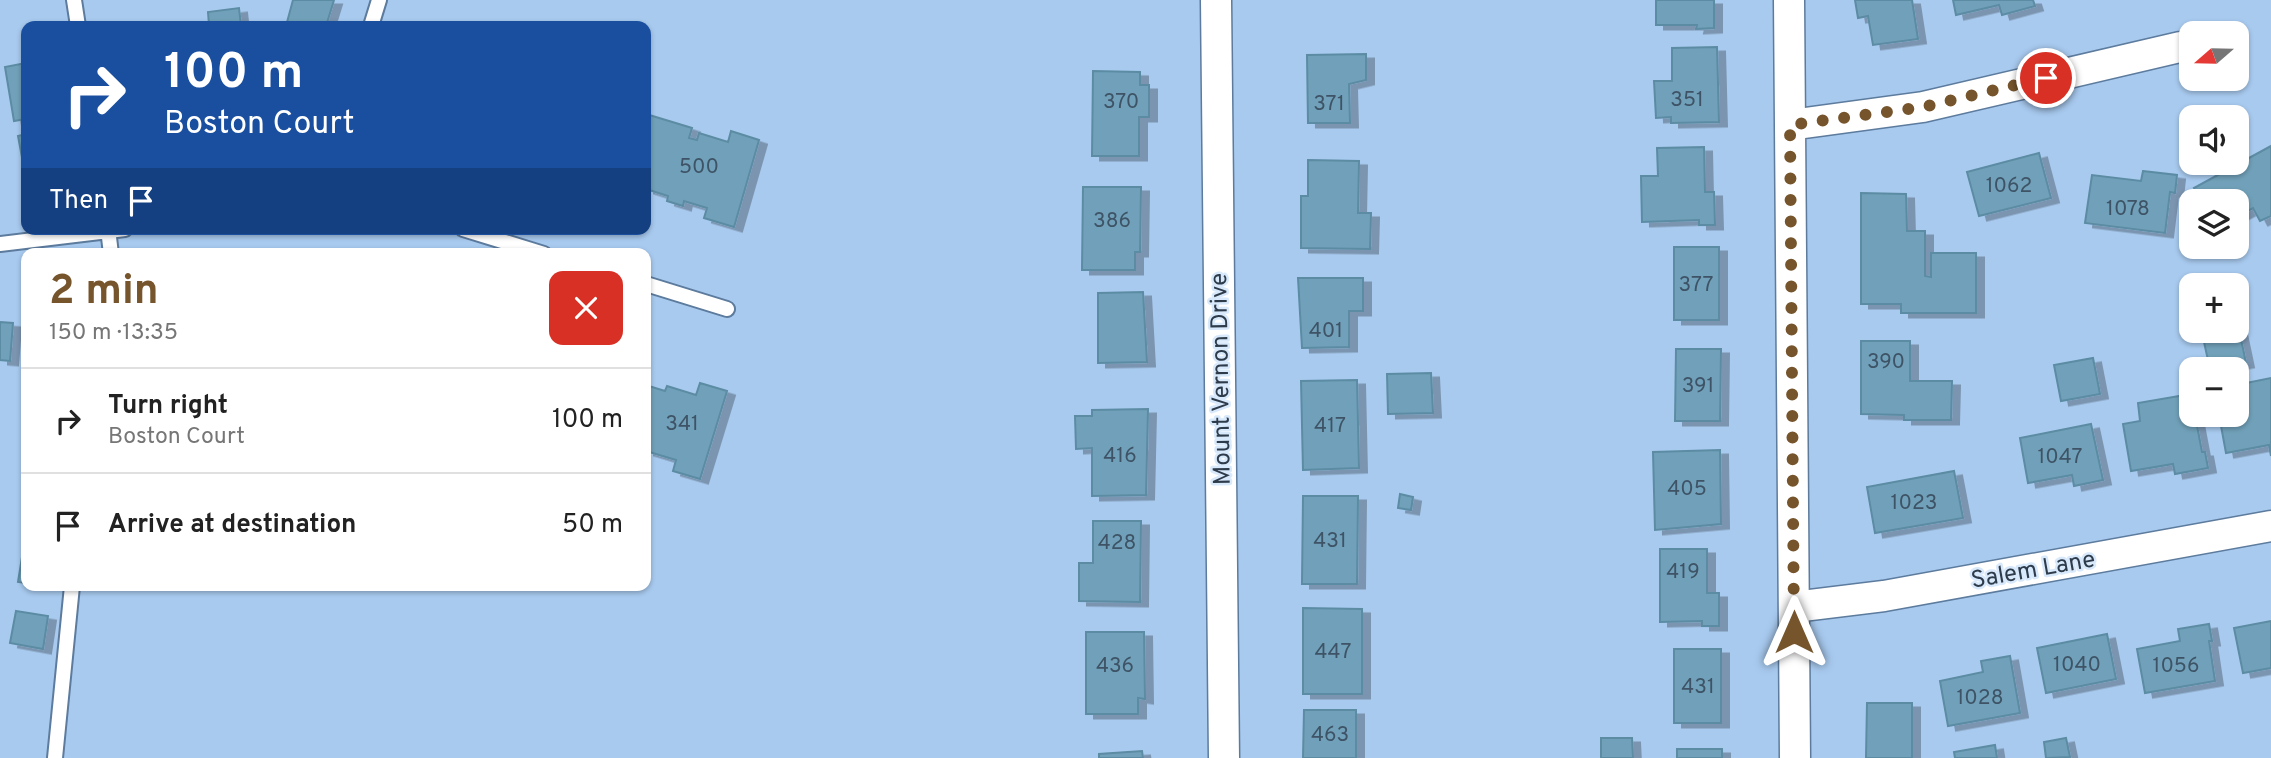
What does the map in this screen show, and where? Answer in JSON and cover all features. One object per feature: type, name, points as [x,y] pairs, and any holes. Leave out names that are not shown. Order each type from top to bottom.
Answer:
[{"type":"street","name":"Mount Vernon Drive","points":[[1216,0],[1224,758]]},
{"type":"street","points":[[1789,0],[1795,758]]},
{"type":"street","points":[[1790,125],[1923,107],[2179,47]]},
{"type":"street","name":"Salem Lane","points":[[1794,607],[1884,596],[2271,526]]},
{"type":"lane","points":[[74,0],[77,21]]},
{"type":"lane","points":[[373,21],[379,0]]},
{"type":"lane","points":[[0,244],[75,235]]},
{"type":"lane","points":[[482,235],[525,248]]},
{"type":"lane","points":[[651,286],[727,309]]},
{"type":"lane","points":[[55,758],[72,591]]},
{"type":"building","points":[[293,0],[334,0],[328,21],[287,21]]},
{"type":"building","points":[[1656,0],[1714,0],[1714,28],[1696,29],[1697,25],[1656,25]]},
{"type":"building","points":[[1855,0],[1912,0],[1918,39],[1873,45],[1868,16],[1858,18]]},
{"type":"building","points":[[1953,0],[2033,0],[2035,6],[2002,15],[1999,5],[1956,15]]},
{"type":"building","points":[[239,8],[240,21],[209,21],[208,12]]},
{"type":"building","points":[[1717,47],[1719,122],[1671,123],[1671,117],[1656,118],[1654,81],[1672,81],[1672,48]]},
{"type":"building","points":[[1366,54],[1366,80],[1349,84],[1350,123],[1308,123],[1307,55]]},
{"type":"building","points":[[21,64],[21,120],[14,121],[5,67]]},
{"type":"building","points":[[1093,71],[1140,72],[1140,85],[1149,85],[1149,117],[1139,117],[1139,156],[1092,156]]},
{"type":"building","points":[[651,116],[692,128],[689,138],[697,140],[699,133],[728,142],[731,131],[759,140],[734,227],[704,218],[707,208],[684,201],[683,206],[667,201],[668,196],[651,191]]},
{"type":"building","points":[[2271,146],[2271,216],[2260,221],[2253,208],[2249,210],[2249,189],[2194,188],[2218,175],[2249,175],[2249,158]]},
{"type":"building","points":[[1704,147],[1705,192],[1714,192],[1715,225],[1699,225],[1699,220],[1642,222],[1641,176],[1658,176],[1657,148]]},
{"type":"building","points":[[2039,153],[2051,198],[1979,216],[1967,172]]},
{"type":"building","points":[[1308,160],[1359,161],[1358,213],[1371,213],[1370,249],[1301,248],[1301,196],[1308,196]]},
{"type":"building","points":[[2143,171],[2177,175],[2175,193],[2170,192],[2165,233],[2085,223],[2092,175],[2141,181]]},
{"type":"building","points":[[1083,187],[1141,187],[1140,252],[1135,252],[1135,270],[1082,270]]},
{"type":"building","points":[[1861,193],[1906,194],[1907,231],[1925,231],[1925,276],[1931,277],[1931,253],[1976,253],[1976,313],[1901,313],[1901,304],[1861,304]]},
{"type":"building","points":[[1674,247],[1719,247],[1719,320],[1674,320]]},
{"type":"building","points":[[1298,278],[1363,278],[1363,311],[1349,311],[1349,347],[1302,348]]},
{"type":"building","points":[[1143,292],[1147,362],[1098,363],[1098,293]]},
{"type":"building","points":[[0,322],[13,323],[10,361],[0,360]]},
{"type":"building","points":[[1861,341],[1910,341],[1910,381],[1952,381],[1951,420],[1904,420],[1904,415],[1861,414]]},
{"type":"building","points":[[2204,343],[2242,343],[2245,357],[2207,357]]},
{"type":"building","points":[[1676,349],[1721,349],[1720,421],[1675,421]]},
{"type":"building","points":[[2093,358],[2100,394],[2061,401],[2054,365]]},
{"type":"building","points":[[1431,373],[1433,413],[1388,414],[1387,374]]},
{"type":"building","points":[[2271,378],[2271,456],[2269,445],[2226,453],[2221,427],[2249,427],[2249,382]]},
{"type":"building","points":[[1357,380],[1359,468],[1303,470],[1301,381]]},
{"type":"building","points":[[700,383],[727,391],[700,479],[673,471],[676,460],[651,452],[651,387],[665,391],[667,386],[696,395]]},
{"type":"building","points":[[2179,396],[2179,427],[2197,427],[2208,468],[2175,474],[2173,464],[2131,471],[2123,424],[2140,421],[2138,403]]},
{"type":"building","points":[[1148,409],[1146,495],[1092,496],[1092,448],[1076,449],[1075,416],[1092,416],[1092,410]]},
{"type":"building","points":[[2091,424],[2103,480],[2074,486],[2072,475],[2028,483],[2020,438]]},
{"type":"building","points":[[1720,450],[1721,524],[1655,530],[1653,452]]},
{"type":"building","points":[[1954,471],[1963,518],[1875,533],[1867,487]]},
{"type":"building","points":[[1400,494],[1413,497],[1411,510],[1398,508]]},
{"type":"building","points":[[1303,496],[1358,496],[1357,584],[1302,584]]},
{"type":"building","points":[[1093,521],[1141,521],[1140,602],[1079,601],[1079,563],[1093,563]]},
{"type":"building","points":[[1660,549],[1707,549],[1707,593],[1719,593],[1719,626],[1702,626],[1702,621],[1660,622]]},
{"type":"building","points":[[1303,608],[1362,609],[1362,694],[1303,694]]},
{"type":"building","points":[[16,611],[48,616],[43,649],[10,643]]},
{"type":"building","points":[[2271,621],[2271,668],[2243,673],[2234,628]]},
{"type":"building","points":[[2209,624],[2215,681],[2145,693],[2137,649],[2180,641],[2178,629]]},
{"type":"building","points":[[1086,632],[1144,632],[1145,699],[1138,698],[1138,714],[1086,714]]},
{"type":"building","points":[[2107,634],[2116,679],[2046,693],[2037,648]]},
{"type":"building","points":[[1674,649],[1721,649],[1721,723],[1674,723]]},
{"type":"building","points":[[2010,656],[2020,713],[1948,726],[1940,681],[1983,672],[1981,661]]},
{"type":"building","points":[[1867,703],[1912,703],[1912,758],[1866,758]]},
{"type":"building","points":[[1304,710],[1356,710],[1356,758],[1303,758]]},
{"type":"building","points":[[1601,738],[1632,738],[1633,758],[1601,758]]},
{"type":"building","points":[[2066,738],[2070,757],[2046,758],[2044,742]]},
{"type":"building","points":[[1995,745],[1997,758],[1955,758],[1954,752]]},
{"type":"building","points":[[1677,749],[1722,749],[1722,758],[1677,758]]},
{"type":"building","points":[[1142,751],[1143,758],[1099,758],[1099,754]]},
{"type":"route","points":[[1794,632],[1790,125],[1923,107],[2046,78]]}]
